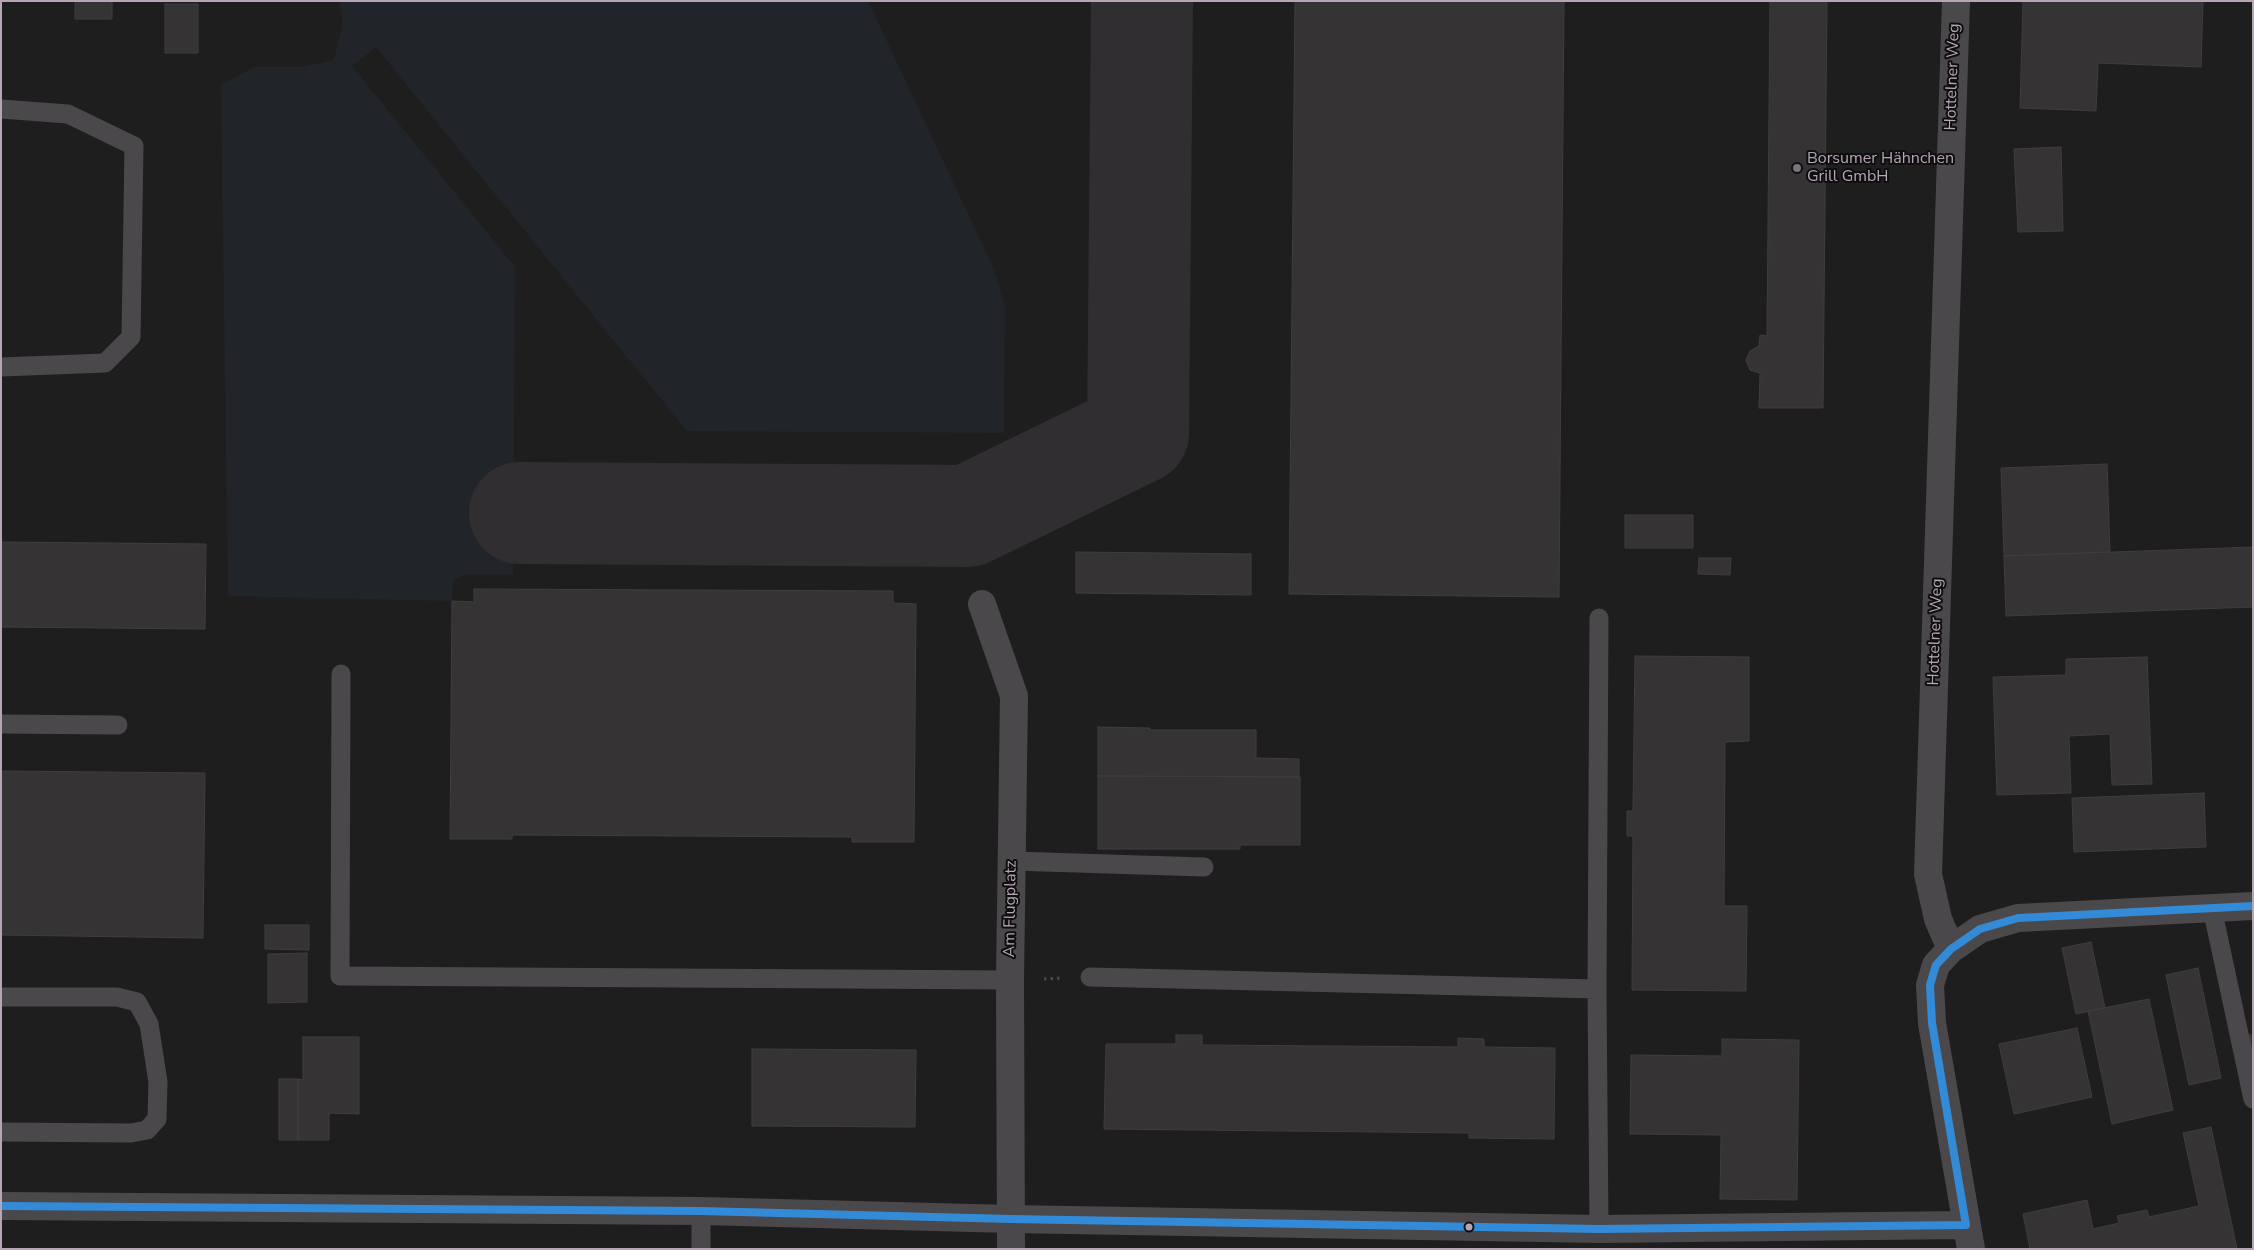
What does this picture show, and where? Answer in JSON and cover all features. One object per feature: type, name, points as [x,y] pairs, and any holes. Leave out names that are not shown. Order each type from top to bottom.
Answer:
[{"type":"street","name":"Hottelner Weg","points":[[1951,949],[1938,919],[1928,874],[1956,1]]},
{"type":"street","name":"Am Flugplatz","points":[[982,604],[1014,696],[1010,980],[1011,1249]]},
{"type":"street","points":[[1,1206],[701,1211],[1011,1219],[1599,1239],[1969,1237],[1932,1023],[1930,985],[1936,965],[1951,949],[1980,929],[2018,918],[2253,906]]},
{"type":"lane","points":[[1,109],[68,114],[134,146],[130,337],[105,363],[1,366]]},
{"type":"lane","points":[[1599,618],[1597,989],[1599,1239]]},
{"type":"lane","points":[[341,674],[340,976],[1010,980]]},
{"type":"lane","points":[[1,724],[118,725]]},
{"type":"lane","points":[[1012,861],[1204,867]]},
{"type":"lane","points":[[2212,908],[2253,1099]]},
{"type":"lane","points":[[1090,977],[1597,989]]},
{"type":"lane","points":[[1,997],[116,997],[137,1002],[149,1024],[158,1082],[157,1119],[147,1130],[131,1133],[1,1132]]},
{"type":"lane","points":[[701,1211],[701,1249]]},
{"type":"path","points":[[1010,980],[1090,977]]},
{"type":"shaded area","points":[[1,1],[2253,1],[2253,1249],[1,1249]]},
{"type":"shaded area","points":[[339,1],[868,1],[993,267],[1005,307],[1004,433],[687,431],[376,47],[352,66],[515,267],[513,574],[465,574],[453,581],[452,601],[228,596],[221,85],[254,67],[302,67],[334,60],[343,23]]},
{"type":"building","points":[[75,1],[112,1],[112,19],[75,19]]},
{"type":"building","points":[[1295,1],[1564,1],[1559,597],[1289,594]]},
{"type":"building","name":"Borsumer Hähnchen Grill GmbH","points":[[1770,1],[1827,1],[1823,408],[1759,408],[1760,373],[1750,370],[1746,360],[1750,351],[1759,346],[1760,335],[1767,336]]},
{"type":"building","points":[[2023,1],[2203,1],[2201,67],[2098,63],[2096,111],[2020,108]]},
{"type":"building","points":[[165,4],[198,4],[198,53],[165,53]]},
{"type":"building","points":[[2061,147],[2063,231],[2018,232],[2014,149]]},
{"type":"building","points":[[2107,464],[2110,552],[2004,556],[2001,468]]},
{"type":"building","points":[[1625,515],[1693,515],[1693,548],[1625,548]]},
{"type":"building","points":[[1,542],[206,544],[205,629],[1,627]]},
{"type":"building","points":[[2253,547],[2253,607],[2006,616],[2004,556]]},
{"type":"building","points":[[1076,552],[1251,554],[1251,595],[1076,593]]},
{"type":"building","points":[[1699,558],[1731,558],[1730,575],[1698,574]]},
{"type":"building","points":[[474,589],[893,591],[893,603],[916,604],[914,842],[852,842],[852,837],[512,835],[512,839],[450,839],[452,601],[474,602]]},
{"type":"building","points":[[1635,656],[1749,657],[1749,741],[1725,742],[1724,906],[1747,906],[1746,991],[1632,990],[1633,836],[1627,836],[1627,811],[1633,811]]},
{"type":"building","points":[[2147,657],[2152,784],[2112,785],[2110,734],[2069,736],[2071,793],[1997,795],[1993,677],[2066,675],[2066,659]]},
{"type":"building","points":[[1098,727],[1150,728],[1150,730],[1256,730],[1256,758],[1299,759],[1299,777],[1098,776]]},
{"type":"building","points":[[1,771],[205,773],[203,938],[1,935]]},
{"type":"building","points":[[1098,776],[1300,777],[1300,845],[1240,845],[1240,849],[1098,849]]},
{"type":"building","points":[[2204,793],[2206,847],[2074,852],[2072,798]]},
{"type":"building","points":[[265,925],[309,925],[309,950],[265,949]]},
{"type":"building","points":[[2091,942],[2105,1008],[2076,1014],[2062,948]]},
{"type":"building","points":[[307,953],[307,1002],[268,1003],[268,954]]},
{"type":"building","points":[[2198,968],[2221,1078],[2189,1085],[2166,975]]},
{"type":"building","points":[[2149,999],[2173,1110],[2112,1124],[2088,1011]]},
{"type":"building","points":[[2077,1028],[2092,1097],[2014,1114],[1999,1044]]},
{"type":"building","points":[[1176,1035],[1202,1035],[1202,1045],[1458,1047],[1458,1038],[1484,1039],[1484,1047],[1555,1048],[1554,1139],[1469,1138],[1469,1133],[1104,1129],[1106,1044],[1176,1044]]},
{"type":"building","points":[[2248,1035],[2253,1035],[2253,1056]]},
{"type":"building","points":[[303,1037],[359,1037],[359,1114],[329,1113],[329,1140],[298,1140],[298,1079],[303,1080]]},
{"type":"building","points":[[1722,1039],[1799,1040],[1797,1200],[1720,1199],[1721,1135],[1630,1134],[1631,1055],[1722,1056]]},
{"type":"building","points":[[752,1049],[916,1050],[915,1127],[752,1126]]},
{"type":"building","points":[[279,1079],[298,1079],[298,1140],[279,1140]]},
{"type":"building","points":[[2211,1127],[2237,1249],[2030,1249],[2023,1214],[2087,1200],[2093,1229],[2119,1223],[2117,1216],[2147,1210],[2149,1217],[2199,1206],[2183,1133]]},
{"type":"taxiway","points":[[520,513],[968,516],[1138,433],[1142,1]]},
{"type":"transit line","points":[[1,1206],[701,1211],[1011,1219],[1599,1229],[1966,1225],[1932,1023],[1930,985],[1936,965],[1951,949],[1980,929],[2018,918],[2253,906]]},
{"type":"place","name":"Borsumer Hähnchen Grill GmbH","points":[[1797,168]]}]
